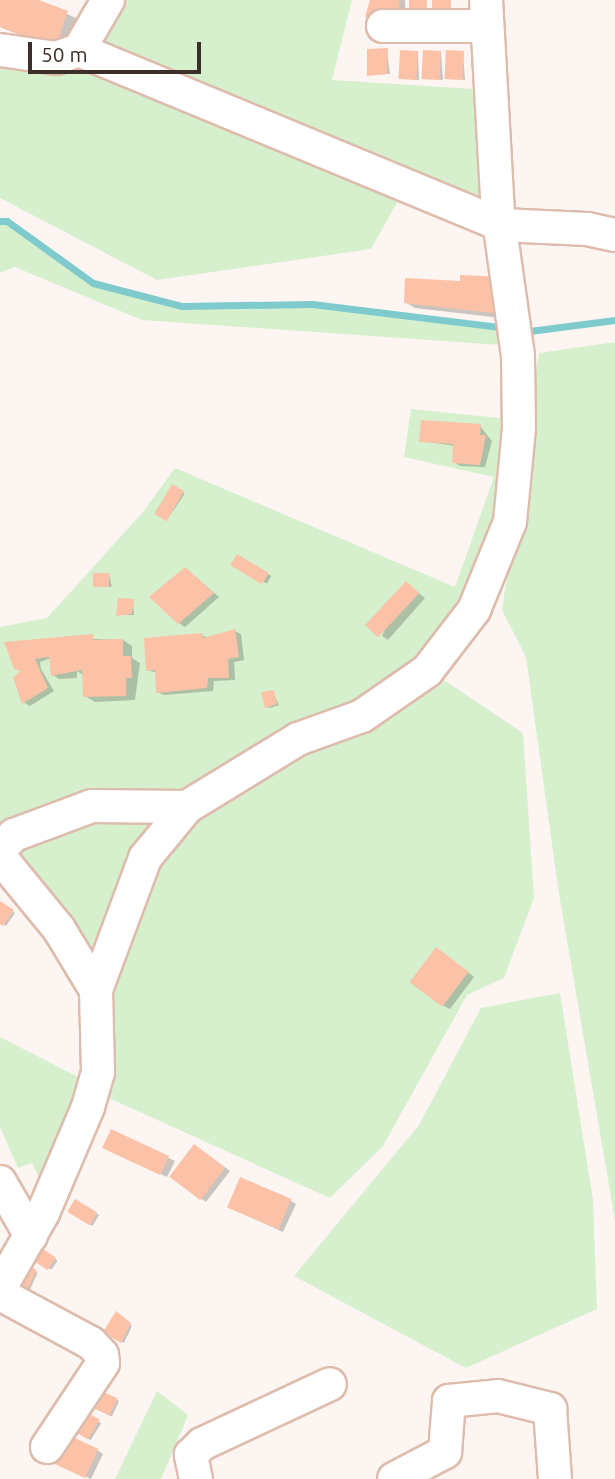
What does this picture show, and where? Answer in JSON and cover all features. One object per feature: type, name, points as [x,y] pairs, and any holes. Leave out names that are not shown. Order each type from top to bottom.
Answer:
[{"type":"street","points":[[0,50],[56,58],[79,50],[108,0]]},
{"type":"street","points":[[0,1287],[41,1222],[98,1072],[96,990],[145,858],[187,807],[298,739],[362,716],[427,671],[474,610],[510,522],[519,428],[517,356],[514,312],[501,225],[486,13],[383,26]]},
{"type":"street","points":[[79,50],[501,225],[587,229],[615,235]]},
{"type":"street","points":[[0,849],[14,835],[92,806],[187,807]]},
{"type":"street","points":[[0,857],[59,929],[96,990]]},
{"type":"street","points":[[0,1182],[41,1222]]},
{"type":"street","points":[[0,1294],[91,1343],[102,1355],[103,1363],[47,1447]]},
{"type":"street","points":[[196,1479],[191,1455],[202,1444],[330,1384]]},
{"type":"street","points":[[394,1479],[445,1452],[449,1401],[480,1396],[530,1401],[550,1409],[555,1479]]},
{"type":"green space","points":[[119,0],[352,0],[332,80],[474,89],[485,198],[329,143],[90,47]]},
{"type":"green space","points":[[0,50],[56,58],[408,183],[371,249],[157,280],[0,198]]},
{"type":"green space","points":[[0,221],[7,221],[93,283],[182,306],[312,304],[503,327],[510,522],[427,671],[187,807],[96,990],[0,857],[0,627],[47,618],[143,512],[175,468],[455,587],[494,477],[404,457],[411,409],[500,418],[501,345],[142,320],[15,267],[0,273]]},
{"type":"green space","points":[[615,342],[615,1220],[559,894],[526,657],[502,610],[539,353]]},
{"type":"green space","points":[[438,676],[523,733],[534,898],[504,978],[467,995],[383,1146],[330,1198],[102,1095],[112,988],[160,854],[197,814],[326,742],[393,715]]},
{"type":"green space","points":[[560,993],[593,1200],[597,1309],[466,1368],[294,1276],[419,1125],[481,1008]]},
{"type":"green space","points":[[0,1037],[86,1081],[45,1190],[32,1163],[18,1168],[0,1127]]},
{"type":"green space","points":[[157,1391],[188,1415],[161,1479],[115,1479]]},
{"type":"building","points":[[0,0],[39,0],[68,11],[55,49],[0,27]]},
{"type":"building","points":[[370,0],[399,0],[400,15],[365,17]]},
{"type":"building","points":[[409,0],[427,0],[427,14],[409,14]]},
{"type":"building","points":[[432,0],[451,0],[451,17],[432,17]]},
{"type":"building","points":[[388,48],[387,74],[367,76],[367,49]]},
{"type":"building","points":[[400,50],[418,51],[416,80],[398,79]]},
{"type":"building","points":[[423,50],[441,51],[439,80],[421,79]]},
{"type":"building","points":[[446,50],[464,51],[462,80],[444,79]]},
{"type":"building","points":[[460,275],[503,277],[501,314],[404,303],[405,278],[460,281]]},
{"type":"building","points":[[421,420],[481,424],[480,435],[486,435],[480,465],[452,463],[453,444],[419,442]]},
{"type":"building","points":[[172,484],[184,491],[167,521],[155,514]]},
{"type":"building","points":[[237,554],[269,573],[262,584],[230,565]]},
{"type":"building","points":[[185,567],[214,593],[178,624],[149,597]]},
{"type":"building","points":[[93,573],[109,573],[109,587],[93,587]]},
{"type":"building","points":[[406,581],[419,593],[378,637],[365,625]]},
{"type":"building","points":[[118,598],[134,599],[132,614],[116,616]]},
{"type":"building","points":[[235,629],[239,657],[228,659],[229,678],[208,678],[207,688],[156,693],[155,670],[146,671],[144,638],[202,633],[203,638]]},
{"type":"building","points":[[93,634],[94,640],[123,639],[123,656],[131,656],[132,678],[126,678],[126,696],[83,697],[82,670],[51,676],[49,657],[35,659],[48,688],[22,704],[13,677],[21,671],[14,669],[4,642]]},
{"type":"building","points":[[274,690],[277,704],[265,708],[261,692]]},
{"type":"building","points":[[0,901],[14,910],[3,926],[0,924]]},
{"type":"building","points":[[436,947],[469,972],[442,1007],[410,982]]},
{"type":"building","points":[[111,1129],[169,1156],[160,1175],[102,1148]]},
{"type":"building","points":[[194,1144],[225,1167],[200,1200],[169,1177]]},
{"type":"building","points":[[240,1177],[292,1199],[279,1229],[227,1207]]},
{"type":"building","points":[[75,1199],[97,1212],[90,1225],[67,1212]]},
{"type":"building","points":[[37,1245],[56,1258],[48,1270],[29,1257]]},
{"type":"building","points":[[24,1264],[37,1270],[27,1292],[14,1286]]},
{"type":"building","points":[[116,1311],[131,1323],[121,1343],[103,1332]]},
{"type":"building","points":[[90,1386],[117,1398],[110,1416],[82,1403]]},
{"type":"building","points":[[80,1408],[100,1420],[88,1440],[68,1428]]},
{"type":"building","points":[[64,1433],[98,1449],[85,1478],[50,1462]]},
{"type":"waterway","points":[[0,221],[7,221],[93,283],[182,306],[312,304],[507,328]]},
{"type":"waterway","points":[[522,332],[615,320]]}]
